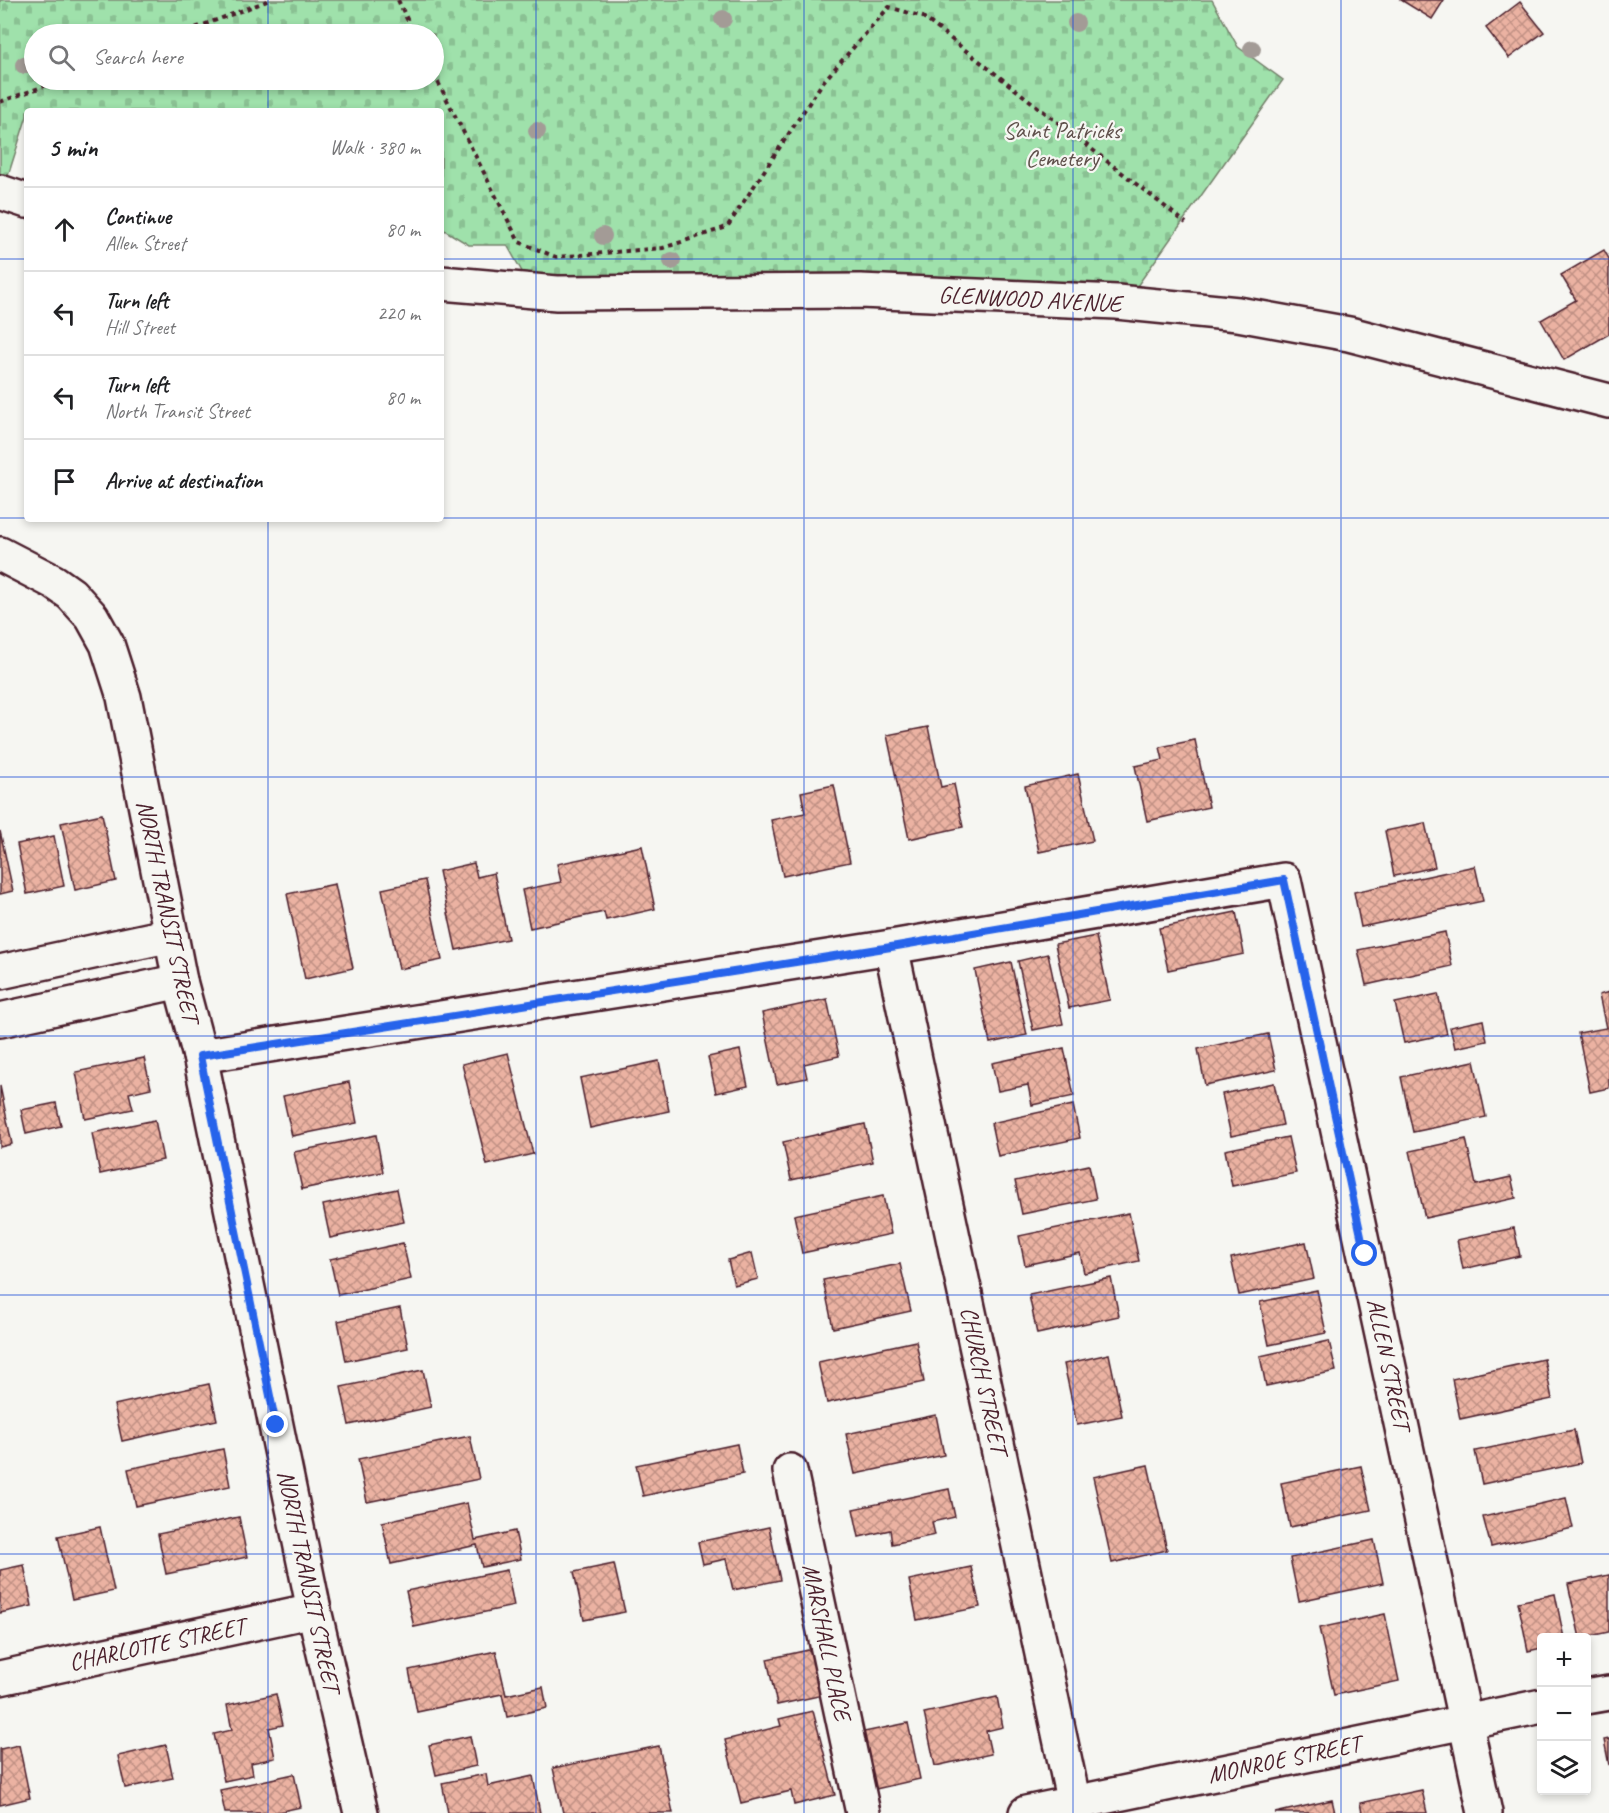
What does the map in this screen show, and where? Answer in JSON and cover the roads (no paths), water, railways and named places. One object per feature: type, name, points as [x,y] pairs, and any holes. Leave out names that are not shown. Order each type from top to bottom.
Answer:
[{"type":"street","points":[[0,192],[24,200]]},
{"type":"street","name":"GLENWOOD AVENUE","points":[[444,283],[557,293],[860,291],[1117,302],[1238,315],[1349,334],[1609,401]]},
{"type":"street","name":"NORTH TRANSIT STREET","points":[[0,554],[54,582],[71,594],[92,617],[107,644],[124,697],[180,981],[200,1056],[314,1610],[361,1813]]},
{"type":"street","name":"ALLEN STREET","points":[[891,947],[1284,880],[1485,1813]]},
{"type":"street","points":[[0,972],[171,935]]},
{"type":"street","points":[[200,1056],[891,947]]},
{"type":"street","name":"CHURCH STREET","points":[[891,947],[1075,1808]]},
{"type":"street","points":[[0,1020],[180,981]]},
{"type":"street","name":"MARSHALL PLACE","points":[[790,1471],[863,1813]]},
{"type":"street","name":"CHARLOTTE STREET","points":[[0,1678],[314,1610]]},
{"type":"street","points":[[1591,1696],[1609,1693]]},
{"type":"street","name":"MONROE STREET","points":[[1026,1813],[1075,1808],[1537,1707]]},
{"type":"park label","name":"Saint Patricks Cemetery","points":[[1062,144]]}]
